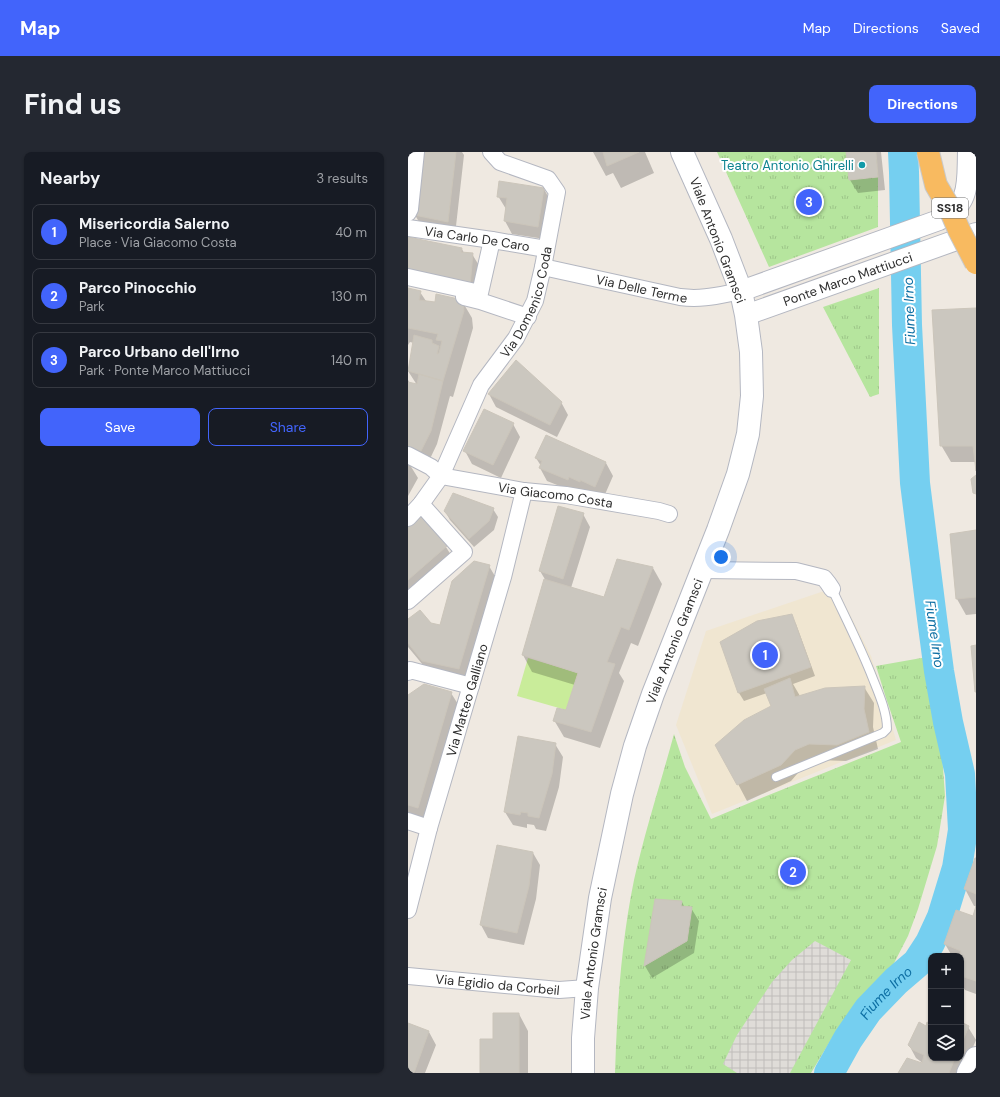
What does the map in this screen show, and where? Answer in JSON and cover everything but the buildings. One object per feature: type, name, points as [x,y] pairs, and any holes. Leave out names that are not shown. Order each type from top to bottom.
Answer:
[{"type":"highway","name":"SS18","points":[[928,152],[936,185],[950,209],[976,263]]},
{"type":"main road","name":"Viale Antonio Gramsci","points":[[583,1073],[583,1038],[587,988],[600,898],[622,794],[631,760],[653,694],[703,570],[738,474],[748,434],[752,396],[751,352],[741,291],[721,239],[682,152]]},
{"type":"main road","points":[[968,1073],[976,1058]]},
{"type":"street","points":[[408,213],[410,209],[416,152]]},
{"type":"street","name":"Via Domenico Coda","points":[[408,518],[421,504],[441,476],[481,385],[516,338],[528,316],[535,301],[543,267],[557,192],[548,180],[500,162],[491,152]]},
{"type":"street","name":"Ponte Marco Mattiucci","points":[[741,291],[948,216],[963,200],[966,185],[968,152]]},
{"type":"street","name":"Via Carlo De Caro","points":[[408,228],[546,249]]},
{"type":"street","name":"Ponte Marco Mattiucci","points":[[746,315],[974,235]]},
{"type":"street","points":[[408,277],[480,293],[492,240]]},
{"type":"street","name":"Via Delle Terme","points":[[543,267],[694,299],[741,291]]},
{"type":"street","points":[[408,285],[480,301],[528,316]]},
{"type":"street","points":[[408,455],[431,467],[441,476]]},
{"type":"street","name":"Via Giacomo Costa","points":[[441,476],[524,491],[566,495],[669,514]]},
{"type":"street","name":"Via Matteo Galliano","points":[[408,910],[429,828],[503,577],[524,491]]},
{"type":"street","points":[[408,600],[464,552],[421,504]]},
{"type":"street","points":[[703,570],[796,571],[824,578],[832,589]]},
{"type":"street","points":[[409,670],[471,686]]},
{"type":"street","points":[[408,821],[429,828]]},
{"type":"street","name":"Via Egidio da Corbeil","points":[[408,976],[559,990],[587,988]]},
{"type":"lane","points":[[776,777],[883,734],[887,729],[885,715],[878,691],[863,654],[832,589]]},
{"type":"shaded area","points":[[836,587],[871,656],[896,740],[712,814],[676,725],[706,631]]},
{"type":"shaded area","points":[[815,941],[851,960],[790,1073],[737,1073],[723,1064],[737,1035],[772,982],[792,960]]},
{"type":"green space","points":[[717,152],[876,152],[878,177],[878,227],[769,267]]},
{"type":"green space","points":[[879,288],[879,394],[870,397],[823,307]]},
{"type":"green space","points":[[927,657],[938,697],[945,796],[937,846],[918,909],[908,936],[891,969],[832,1038],[811,1073],[615,1073],[620,976],[634,880],[674,734],[685,767],[711,819],[901,742],[876,666]]},
{"type":"green space","points":[[528,658],[578,673],[566,710],[517,696]]},
{"type":"waterway","name":"Fiume Irno","points":[[829,1073],[848,1039],[868,1010],[896,981],[917,963],[930,943],[942,917],[957,868],[963,830],[960,774],[948,722],[939,671],[915,483],[907,325],[903,152]]},
{"type":"place","name":"Teatro Antonio Ghirelli","points":[[862,165]]},
{"type":"place","name":"Parco Urbano dell'Irno","points":[[809,202]]},
{"type":"place","name":"Misericordia Salerno","points":[[765,655]]},
{"type":"place","name":"Parco Pinocchio","points":[[793,872]]}]
